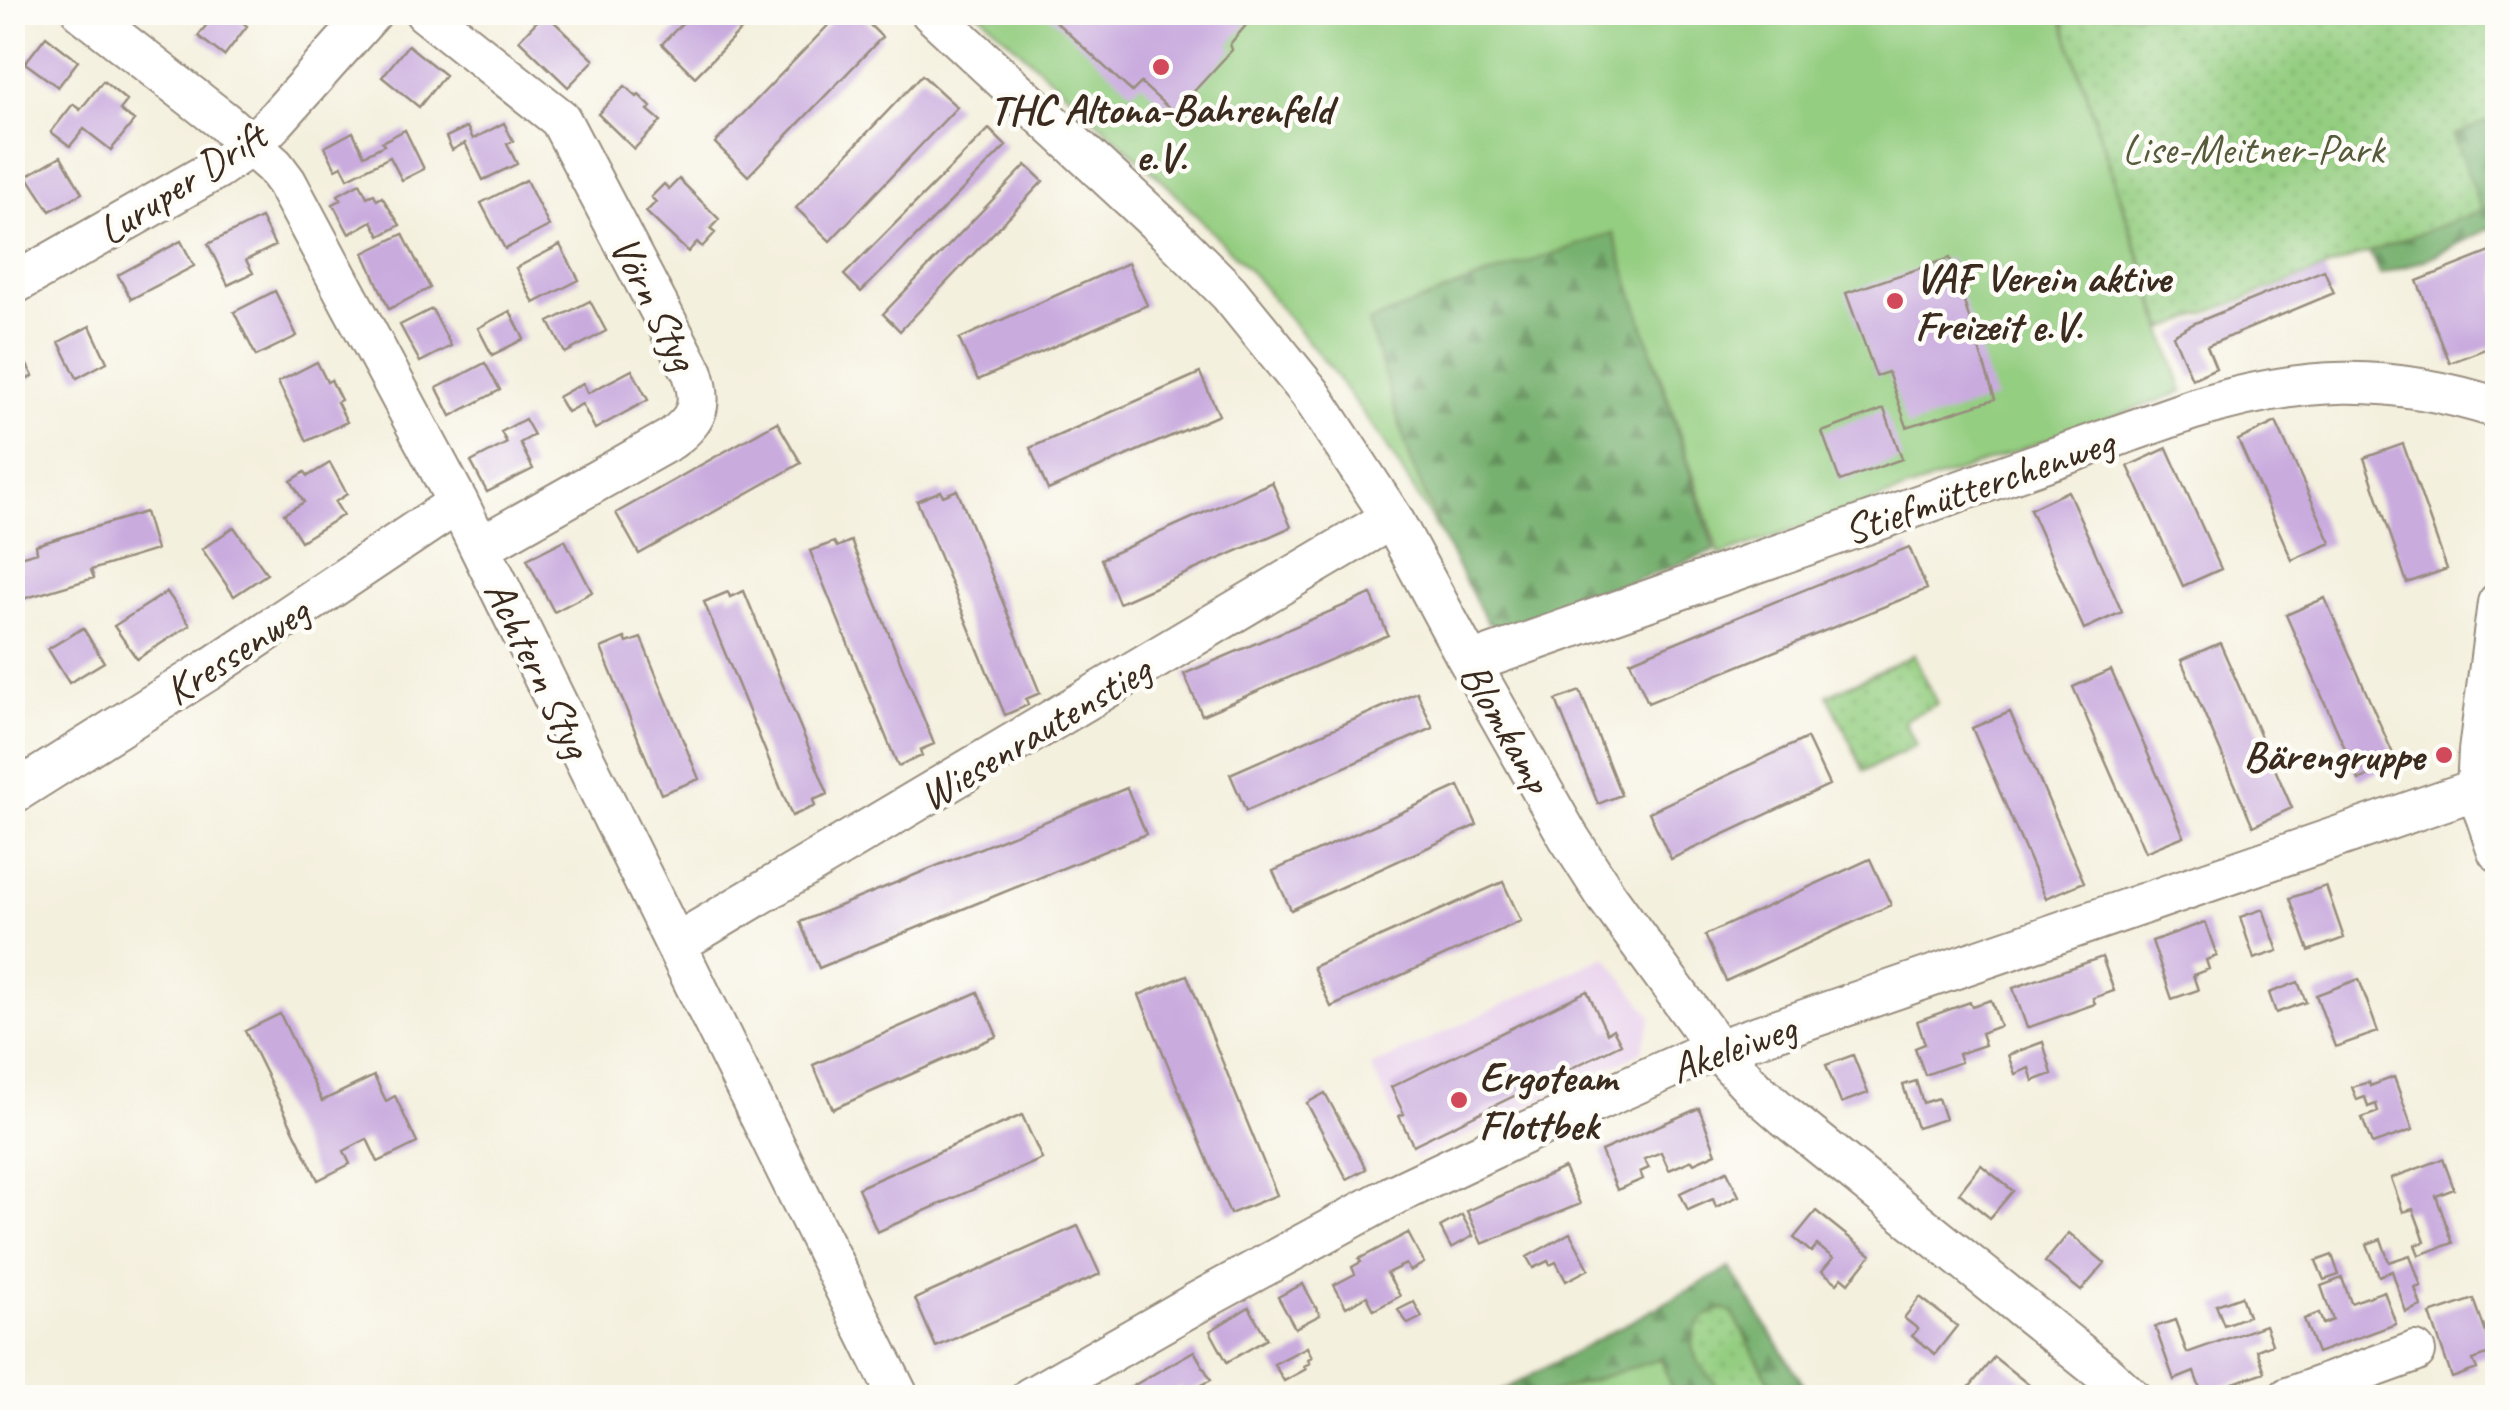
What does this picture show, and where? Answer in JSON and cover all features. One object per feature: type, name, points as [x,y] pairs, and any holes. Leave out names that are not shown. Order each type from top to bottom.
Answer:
[{"type":"street","name":"Achtern Styg","points":[[82,12],[251,145],[286,182],[458,503],[899,1398]]},
{"type":"street","name":"Luruper Drift","points":[[12,285],[218,168],[251,145],[372,12]]},
{"type":"street","name":"Vörn Styg","points":[[424,12],[560,118],[699,392],[698,409],[688,427],[480,548]]},
{"type":"street","name":"Blomkamp","points":[[931,12],[1229,293],[1310,393],[1392,518],[1573,844],[1607,897],[1736,1072],[2131,1398]]},
{"type":"street","name":"Stiefmütterchenweg","points":[[1470,663],[2250,392],[2337,382],[2384,383],[2464,397],[2498,408]]},
{"type":"street","name":"Kressenweg","points":[[12,794],[458,503]]},
{"type":"street","name":"Wiesenrautenstieg","points":[[676,944],[1392,518]]},
{"type":"street","points":[[2498,603],[2477,789],[2498,851]]},
{"type":"street","name":"Akeleiweg","points":[[1030,1398],[1392,1196],[1691,1059],[2477,789]]},
{"type":"street","points":[[2288,1398],[2414,1352]]},
{"type":"shaded area","points":[[1606,956],[1652,1017],[1641,1052],[1416,1160],[1371,1067]]},
{"type":"green space","name":"VAF Verein aktive Freizeit e.V.","points":[[979,13],[2060,13],[2183,392],[1720,556],[1613,233],[1368,322],[1413,467],[1443,538],[1386,445],[1331,369],[1253,275],[1168,186]]},
{"type":"green space","name":"Lise-Meitner-Park","points":[[2060,13],[2497,13],[2497,117],[2453,136],[2482,210],[2164,329]]},
{"type":"green space","points":[[2497,13],[2497,225],[2422,261],[2380,275],[2331,167]]},
{"type":"green space","points":[[1614,232],[1715,551],[1505,629],[1487,622],[1443,539],[1413,467],[1368,322]]},
{"type":"green space","points":[[1914,655],[1937,704],[1904,720],[1916,746],[1864,771],[1828,695]]},
{"type":"green space","points":[[1730,1268],[1811,1397],[1764,1397],[1771,1384],[1733,1314],[1727,1395],[1731,1397],[1674,1397],[1661,1359],[1538,1397],[1489,1398]]},
{"type":"green space","points":[[1723,1309],[1733,1314],[1771,1385],[1764,1397],[1727,1395],[1693,1351],[1695,1331],[1702,1321]]},
{"type":"green space","points":[[1661,1359],[1674,1397],[1538,1397]]},
{"type":"building","points":[[204,12],[230,12],[247,26],[224,56],[198,36],[212,18]]},
{"type":"building","points":[[693,12],[759,12],[695,77],[662,44]]},
{"type":"building","points":[[841,12],[857,12],[882,37],[748,176],[715,143]]},
{"type":"building","name":"THC Altona-Bahrenfeld e.V.","points":[[1045,12],[1235,12],[1247,24],[1230,44],[1232,50],[1174,113],[1141,83],[1132,92]]},
{"type":"building","points":[[545,13],[594,60],[568,87],[519,40]]},
{"type":"building","points":[[46,36],[78,61],[58,87],[25,63]]},
{"type":"building","points":[[408,45],[445,75],[419,107],[382,77]]},
{"type":"building","points":[[922,75],[957,107],[830,241],[796,208]]},
{"type":"building","points":[[103,81],[127,101],[120,110],[134,121],[111,150],[84,129],[70,146],[51,132],[73,104],[80,110]]},
{"type":"building","points":[[625,86],[639,95],[661,121],[634,149],[598,114]]},
{"type":"building","points":[[504,123],[513,141],[507,144],[517,164],[483,180],[465,143],[452,150],[446,137],[467,127],[473,139]]},
{"type":"building","points":[[989,129],[1006,146],[861,292],[844,275]]},
{"type":"building","points":[[405,130],[424,169],[402,180],[390,157],[348,178],[342,166],[336,169],[325,147],[353,132],[364,155]]},
{"type":"building","points":[[61,156],[82,193],[50,211],[27,176]]},
{"type":"building","points":[[1026,165],[1043,181],[900,331],[883,314]]},
{"type":"building","points":[[679,179],[719,219],[710,229],[715,233],[702,247],[697,242],[688,252],[646,212],[656,202],[651,197],[664,184],[669,189]]},
{"type":"building","points":[[526,180],[549,226],[505,249],[481,203]]},
{"type":"building","points":[[360,183],[367,197],[382,197],[400,225],[380,236],[372,221],[349,234],[333,204],[341,200],[338,195]]},
{"type":"building","points":[[261,218],[275,246],[246,260],[253,273],[228,285],[208,244]]},
{"type":"building","points":[[403,234],[430,288],[389,309],[364,253]]},
{"type":"building","points":[[181,241],[194,266],[131,299],[118,275]]},
{"type":"building","points":[[560,245],[579,280],[534,303],[516,268]]},
{"type":"building","points":[[2498,249],[2498,344],[2450,363],[2417,281]]},
{"type":"building","points":[[1950,258],[1995,399],[1907,427],[1888,372],[1876,376],[1846,293]]},
{"type":"building","points":[[1128,263],[1147,305],[978,380],[959,339]]},
{"type":"building","points":[[2324,270],[2334,293],[2207,346],[2216,368],[2192,379],[2173,335]]},
{"type":"building","points":[[275,291],[297,336],[256,356],[234,312]]},
{"type":"building","points":[[590,301],[606,331],[565,353],[549,322]]},
{"type":"building","points":[[432,309],[451,346],[420,362],[400,325]]},
{"type":"building","points":[[510,311],[524,339],[492,355],[478,328]]},
{"type":"building","points":[[90,326],[107,362],[77,378],[59,342]]},
{"type":"building","points":[[17,347],[33,376],[12,387],[12,349]]},
{"type":"building","points":[[317,362],[341,400],[337,402],[347,422],[307,441],[278,382]]},
{"type":"building","points":[[485,363],[500,390],[451,416],[437,388]]},
{"type":"building","points":[[632,370],[648,400],[595,429],[582,404],[567,412],[558,397],[583,383],[588,393]]},
{"type":"building","points":[[1200,373],[1219,415],[1048,490],[1030,448]]},
{"type":"building","points":[[1884,409],[1902,459],[1840,481],[1822,432]]},
{"type":"building","points":[[525,419],[534,435],[520,443],[533,469],[487,492],[471,462],[507,443],[501,432]]},
{"type":"building","points":[[777,422],[801,463],[639,554],[616,513]]},
{"type":"building","points":[[2276,422],[2331,543],[2292,560],[2238,440]]},
{"type":"building","points":[[2403,444],[2447,569],[2407,583],[2364,458]]},
{"type":"building","points":[[2167,448],[2221,569],[2183,586],[2128,466]]},
{"type":"building","points":[[330,463],[347,494],[335,502],[343,515],[301,541],[284,514],[304,502],[291,481]]},
{"type":"building","points":[[1272,482],[1291,527],[1119,603],[1101,559]]},
{"type":"building","points":[[957,490],[1040,693],[1026,699],[1028,705],[1005,715],[917,501],[941,491],[943,496]]},
{"type":"building","points":[[2068,491],[2122,612],[2084,629],[2030,509]]},
{"type":"building","points":[[145,512],[156,550],[91,570],[94,578],[23,599],[12,559],[37,552],[36,545]]},
{"type":"building","points":[[234,527],[267,574],[234,596],[202,549]]},
{"type":"building","points":[[565,540],[592,592],[554,612],[527,559]]},
{"type":"building","points":[[851,541],[934,744],[920,750],[922,756],[898,766],[810,551],[834,542],[837,547]]},
{"type":"building","points":[[1909,547],[1927,589],[1648,703],[1630,661]]},
{"type":"building","points":[[744,591],[828,794],[813,800],[815,806],[792,816],[704,602],[728,592],[730,597]]},
{"type":"building","points":[[167,592],[190,625],[137,659],[114,626]]},
{"type":"building","points":[[1371,594],[1388,635],[1202,715],[1184,674]]},
{"type":"building","points":[[2325,598],[2397,763],[2359,780],[2286,615]]},
{"type":"building","points":[[83,628],[104,662],[69,683],[48,649]]},
{"type":"building","points":[[625,638],[627,643],[641,638],[699,779],[661,794],[601,648]]},
{"type":"building","points":[[2220,643],[2292,808],[2253,826],[2181,660]]},
{"type":"building","points":[[2111,670],[2184,836],[2145,852],[2073,687]]},
{"type":"building","points":[[1580,691],[1621,795],[1598,804],[1556,700]]},
{"type":"building","points":[[1417,692],[1433,728],[1246,811],[1230,774]]},
{"type":"building","points":[[2010,712],[2084,882],[2046,898],[1972,728]]},
{"type":"building","points":[[1807,738],[1829,785],[1671,859],[1649,812]]},
{"type":"building","points":[[1459,786],[1477,825],[1291,910],[1273,871]]},
{"type":"building","points":[[1127,788],[1146,834],[819,968],[800,922]]},
{"type":"building","points":[[1870,859],[1891,905],[1726,981],[1705,935]]},
{"type":"building","points":[[1503,882],[1521,921],[1331,1007],[1313,967]]},
{"type":"building","points":[[2326,886],[2344,938],[2309,951],[2290,898]]},
{"type":"building","points":[[2263,909],[2278,951],[2254,959],[2240,917]]},
{"type":"building","points":[[2205,922],[2217,956],[2206,960],[2209,969],[2193,975],[2198,990],[2172,999],[2152,941]]},
{"type":"building","points":[[2102,957],[2114,991],[2093,998],[2095,1004],[2027,1028],[2013,988]]},
{"type":"building","points":[[1187,975],[1277,1195],[1230,1214],[1139,995]]},
{"type":"building","points":[[2359,979],[2378,1032],[2335,1047],[2316,995]]},
{"type":"building","points":[[2298,982],[2306,1002],[2276,1013],[2269,993]]},
{"type":"building","points":[[1587,991],[1607,1033],[1613,1029],[1621,1044],[1413,1145],[1391,1087]]},
{"type":"building","points":[[978,992],[997,1036],[833,1109],[813,1065]]},
{"type":"building","points":[[1991,1000],[2000,1026],[1981,1033],[1985,1045],[1958,1054],[1961,1062],[1925,1075],[1915,1048],[1925,1044],[1917,1021],[1970,1002],[1972,1006]]},
{"type":"building","points":[[280,1014],[322,1101],[374,1076],[386,1101],[395,1096],[417,1143],[378,1162],[367,1139],[344,1151],[350,1164],[318,1180],[245,1031]]},
{"type":"building","points":[[2043,1042],[2052,1074],[2033,1081],[2029,1068],[2015,1074],[2008,1055]]},
{"type":"building","points":[[1853,1055],[1868,1093],[1841,1103],[1826,1065]]},
{"type":"building","points":[[2394,1077],[2413,1130],[2372,1144],[2362,1118],[2378,1112],[2376,1104],[2368,1107],[2365,1097],[2357,1100],[2352,1087],[2369,1082],[2370,1086]]},
{"type":"building","points":[[1916,1081],[1923,1103],[1938,1098],[1945,1119],[1917,1128],[1903,1085]]},
{"type":"building","points":[[1325,1093],[1366,1169],[1347,1179],[1307,1103]]},
{"type":"building","points":[[1699,1108],[1716,1153],[1669,1170],[1661,1152],[1644,1159],[1649,1168],[1640,1172],[1643,1179],[1617,1190],[1601,1151]]},
{"type":"building","points":[[1022,1115],[1042,1159],[877,1232],[858,1188]]},
{"type":"building","points":[[2443,1159],[2454,1189],[2436,1196],[2453,1243],[2419,1255],[2415,1245],[2425,1242],[2419,1225],[2413,1209],[2403,1212],[2391,1178]]},
{"type":"building","points":[[1981,1165],[2013,1191],[1990,1218],[1959,1193]]},
{"type":"building","points":[[1564,1168],[1580,1204],[1482,1244],[1467,1211]]},
{"type":"building","points":[[1727,1171],[1739,1196],[1716,1207],[1713,1199],[1688,1210],[1680,1193]]},
{"type":"building","points":[[1816,1211],[1871,1255],[1849,1283],[1842,1277],[1837,1283],[1822,1271],[1833,1258],[1817,1245],[1811,1252],[1794,1238]]},
{"type":"building","points":[[1462,1215],[1473,1236],[1451,1248],[1440,1227]]},
{"type":"building","points":[[1078,1226],[1100,1274],[936,1347],[915,1299]]},
{"type":"building","points":[[1408,1233],[1424,1263],[1410,1271],[1406,1264],[1387,1273],[1400,1296],[1374,1310],[1367,1296],[1346,1307],[1334,1285],[1355,1274],[1352,1267],[1361,1262],[1359,1259]]},
{"type":"building","points":[[1570,1233],[1589,1269],[1566,1281],[1556,1262],[1533,1268],[1527,1257]]},
{"type":"building","points":[[2069,1233],[2105,1263],[2081,1291],[2045,1262]]},
{"type":"building","points":[[2381,1239],[2389,1262],[2410,1255],[2421,1286],[2415,1288],[2421,1306],[2406,1312],[2392,1271],[2379,1276],[2367,1244]]},
{"type":"building","points":[[2332,1255],[2339,1275],[2324,1280],[2316,1261]]},
{"type":"building","points":[[2342,1278],[2351,1303],[2384,1291],[2396,1324],[2317,1353],[2304,1319],[2319,1313],[2323,1324],[2333,1320],[2321,1286]]},
{"type":"building","points":[[1303,1284],[1320,1315],[1295,1328],[1278,1297]]},
{"type":"building","points":[[2241,1296],[2248,1316],[2224,1325],[2216,1305]]},
{"type":"building","points":[[1920,1297],[1957,1326],[1935,1354],[1912,1336],[1918,1329],[1904,1318]]},
{"type":"building","points":[[2474,1299],[2493,1353],[2473,1360],[2477,1369],[2452,1378],[2430,1314]]},
{"type":"building","points":[[1414,1302],[1422,1317],[1408,1324],[1398,1310]]},
{"type":"building","points":[[1249,1307],[1267,1339],[1227,1362],[1210,1331]]},
{"type":"building","points":[[2175,1320],[2187,1353],[2265,1325],[2272,1344],[2257,1350],[2265,1372],[2202,1394],[2194,1372],[2174,1380],[2155,1327]]},
{"type":"building","points":[[1307,1347],[1312,1357],[1304,1366],[1306,1369],[1284,1381],[1274,1364]]},
{"type":"building","points":[[1194,1351],[1211,1380],[1185,1394],[1181,1387],[1174,1391],[1178,1398],[1112,1398]]},
{"type":"building","points":[[1994,1357],[2044,1398],[1966,1398],[1963,1395]]},
{"type":"place","name":"THC Altona-Bahrenfeld e.V.","points":[[1161,67]]},
{"type":"place","name":"VAF Verein aktive Freizeit e.V.","points":[[1895,301]]},
{"type":"place","name":"Bärengruppe","points":[[2444,755]]},
{"type":"place","name":"Ergoteam Flottbek","points":[[1459,1100]]}]
